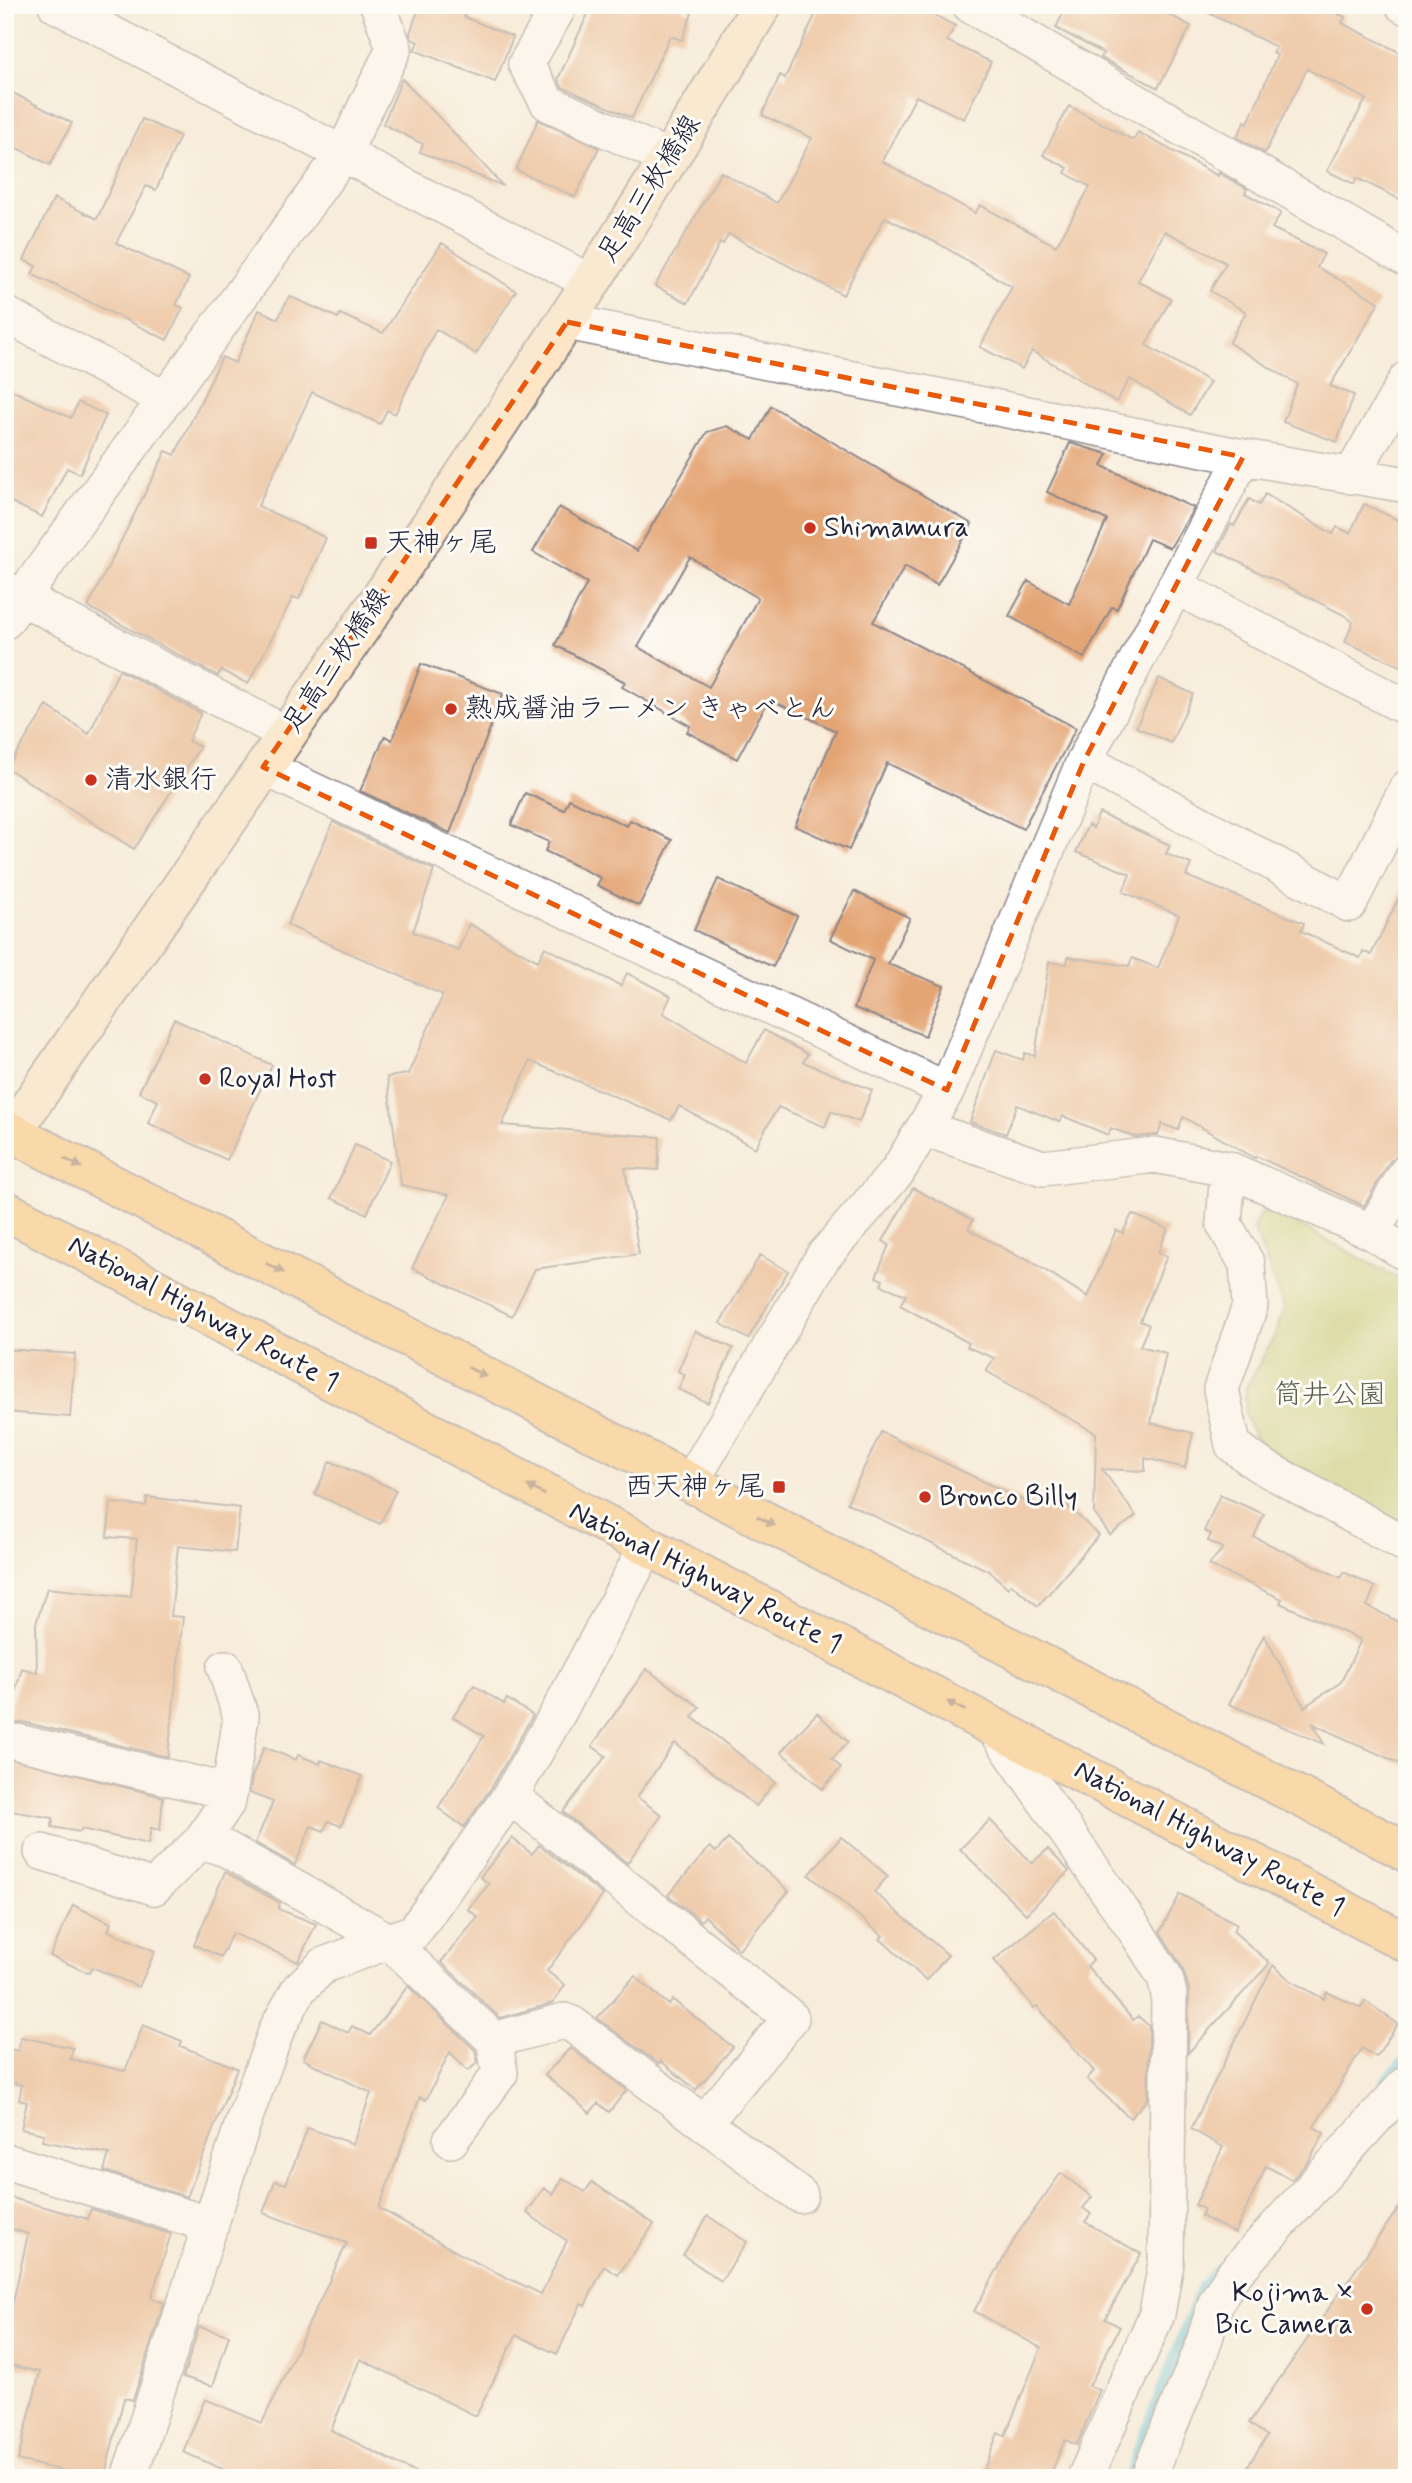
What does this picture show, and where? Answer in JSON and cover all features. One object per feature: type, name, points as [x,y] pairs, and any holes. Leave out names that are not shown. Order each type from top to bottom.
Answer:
[{"type":"highway","points":[[9,1130],[1407,1852]]},
{"type":"highway","name":"National Highway Route 1","points":[[5,1210],[646,1548],[1407,1943]]},
{"type":"main road","name":"足高三枚橋線","points":[[9,1130],[288,734],[567,322],[671,159],[762,5]]},
{"type":"street","points":[[56,5],[592,283]]},
{"type":"street","points":[[288,734],[11,603],[165,399],[343,154],[394,48],[378,5]]},
{"type":"street","points":[[560,5],[526,64],[548,103],[671,159]]},
{"type":"street","points":[[970,5],[1407,259]]},
{"type":"street","points":[[5,314],[165,399]]},
{"type":"street","points":[[567,322],[1242,457],[1407,485]]},
{"type":"street","points":[[1352,476],[1407,379]]},
{"type":"street","points":[[691,1482],[823,1257],[897,1172],[926,1129],[947,1090],[1084,761],[1242,457]]},
{"type":"street","points":[[1175,586],[1407,708]]},
{"type":"street","points":[[1084,761],[1349,904],[1407,788]]},
{"type":"street","points":[[263,767],[947,1090]]},
{"type":"street","points":[[926,1129],[1043,1168],[1155,1155],[1227,1169],[1372,1232],[1407,1254]]},
{"type":"street","points":[[1227,1169],[1224,1224],[1247,1264],[1250,1306],[1221,1389],[1233,1445],[1258,1464],[1407,1545]]},
{"type":"street","points":[[1372,1232],[1407,1172]]},
{"type":"street","points":[[129,2478],[277,2029],[299,1989],[324,1965],[356,1951],[414,1932],[510,1796],[558,1713],[646,1548]]},
{"type":"street","points":[[42,1852],[154,1887],[201,1841],[228,1801],[241,1717],[225,1668]]},
{"type":"street","points":[[993,1726],[1139,1936],[1165,1977],[1169,1994],[1166,2263],[1157,2315],[1085,2478]]},
{"type":"street","points":[[18,1742],[230,1792]]},
{"type":"street","points":[[510,1796],[790,2018],[704,2123]]},
{"type":"street","points":[[201,1841],[226,1849],[390,1942],[494,2040],[500,2073],[451,2140]]},
{"type":"street","points":[[494,2040],[565,2021],[800,2195]]},
{"type":"street","points":[[1148,2478],[1201,2351],[1216,2302],[1232,2276],[1407,2083]]},
{"type":"street","points":[[5,2161],[211,2225]]},
{"type":"highlighted area","points":[[567,322],[1243,457],[1084,761],[947,1090],[263,767]]},
{"type":"green space","name":"筒井公園","points":[[1273,1211],[1407,1283],[1407,1527],[1275,1454],[1254,1437],[1245,1414],[1246,1388],[1275,1335],[1284,1308],[1253,1227],[1261,1213]]},
{"type":"building","points":[[420,5],[469,5],[464,17],[513,37],[495,82],[414,50],[418,42],[412,39],[410,33]]},
{"type":"building","points":[[592,5],[683,5],[682,9],[692,13],[682,40],[670,36],[632,118],[562,87],[558,79]]},
{"type":"building","points":[[820,5],[916,5],[955,26],[947,41],[991,62],[964,119],[916,96],[882,161],[975,213],[980,205],[1056,246],[1090,187],[1065,173],[1068,168],[1043,155],[1069,106],[1133,140],[1138,132],[1218,176],[1219,173],[1247,189],[1245,193],[1281,213],[1272,228],[1324,254],[1317,267],[1379,302],[1330,386],[1354,395],[1337,442],[1283,422],[1297,384],[1229,343],[1246,312],[1210,291],[1226,263],[1165,231],[1138,281],[1171,299],[1146,345],[1210,382],[1190,415],[1130,379],[1116,402],[1032,351],[1022,369],[980,347],[1012,287],[939,244],[885,217],[843,295],[729,234],[723,244],[720,243],[688,303],[655,286],[721,172],[777,203],[812,138],[762,115],[780,75],[785,78]]},
{"type":"building","points":[[1067,5],[1151,5],[1191,26],[1158,88],[1101,58],[1103,53],[1056,28]]},
{"type":"building","points":[[1193,5],[1321,5],[1345,17],[1342,23],[1407,56],[1407,203],[1357,178],[1354,184],[1327,171],[1366,99],[1307,69],[1265,153],[1237,137],[1245,121],[1248,123],[1277,55],[1273,53],[1276,47]]},
{"type":"building","points":[[402,79],[503,186],[420,152],[423,144],[383,124]]},
{"type":"building","points":[[5,89],[72,123],[50,165],[5,142]]},
{"type":"building","points":[[142,119],[180,136],[156,190],[146,186],[116,243],[189,278],[176,305],[183,308],[167,340],[32,274],[36,266],[24,260],[54,198],[97,219]]},
{"type":"building","points":[[538,120],[599,148],[575,197],[516,170]]},
{"type":"building","points":[[442,243],[516,291],[476,354],[436,329],[395,414],[387,410],[380,424],[312,392],[258,506],[326,538],[299,599],[293,597],[248,684],[221,670],[218,676],[88,607],[166,451],[175,455],[222,357],[235,363],[259,310],[278,319],[289,296],[338,318],[340,314],[383,333]]},
{"type":"building","points":[[5,387],[71,418],[78,402],[106,415],[80,474],[67,468],[42,517],[5,499]]},
{"type":"building","points":[[771,406],[972,524],[937,585],[905,566],[873,622],[1076,728],[1023,829],[887,763],[849,850],[795,826],[836,731],[769,699],[737,759],[687,732],[690,726],[622,687],[625,682],[555,645],[587,583],[533,552],[559,507],[637,551],[707,432],[727,426],[753,440]],"holes":[[[690,557],[758,598],[709,687],[638,647]]]},
{"type":"building","points":[[1070,443],[1108,454],[1102,466],[1194,508],[1170,548],[1149,539],[1117,609],[1112,607],[1084,658],[1009,616],[1028,581],[1069,604],[1107,520],[1047,492]]},
{"type":"building","points":[[1265,494],[1333,534],[1337,527],[1350,533],[1364,504],[1407,524],[1407,669],[1345,642],[1353,622],[1344,615],[1217,551],[1231,524],[1234,526],[1249,499],[1259,505]]},
{"type":"building","points":[[421,664],[503,694],[450,833],[360,791],[385,736],[392,740]]},
{"type":"building","points":[[119,670],[201,713],[188,741],[200,747],[134,849],[7,768],[47,706],[89,734]]},
{"type":"building","points":[[1159,678],[1193,694],[1171,743],[1136,727]]},
{"type":"building","points":[[525,793],[564,810],[569,799],[627,826],[630,820],[672,840],[639,906],[597,885],[601,878],[545,851],[549,842],[511,825]]},
{"type":"building","points":[[1099,813],[1170,845],[1166,854],[1191,864],[1186,876],[1304,923],[1301,931],[1360,958],[1363,951],[1371,955],[1407,881],[1407,1152],[1390,1161],[1364,1206],[1256,1156],[1255,1158],[1183,1117],[1178,1130],[1162,1124],[1158,1135],[1135,1137],[1111,1128],[1108,1135],[1063,1116],[1060,1122],[1017,1105],[1006,1134],[970,1122],[996,1050],[1023,1060],[1025,1053],[1035,1056],[1049,962],[1067,964],[1068,957],[1129,966],[1132,958],[1158,968],[1179,915],[1123,892],[1130,874],[1076,852],[1088,825],[1093,828]]},
{"type":"building","points":[[333,822],[434,870],[413,932],[458,950],[469,924],[538,961],[545,947],[621,986],[627,973],[671,996],[663,1013],[746,1063],[764,1030],[808,1054],[803,1062],[872,1090],[859,1122],[831,1111],[825,1127],[778,1107],[755,1148],[679,1106],[671,1120],[530,1061],[502,1125],[660,1137],[658,1170],[625,1168],[639,1254],[535,1269],[512,1316],[412,1268],[449,1195],[401,1185],[387,1077],[408,1074],[443,995],[287,925]]},
{"type":"building","points":[[718,879],[797,916],[773,967],[694,930]]},
{"type":"building","points":[[854,891],[910,918],[888,964],[944,986],[925,1036],[854,1008],[873,960],[830,939]]},
{"type":"building","name":"Royal Host","points":[[174,1019],[272,1065],[227,1160],[148,1123],[158,1101],[139,1092]]},
{"type":"building","points":[[355,1145],[390,1161],[367,1214],[331,1198]]},
{"type":"building","points":[[913,1188],[973,1220],[968,1229],[1023,1259],[1024,1257],[1088,1297],[1116,1230],[1123,1233],[1132,1214],[1168,1229],[1158,1252],[1167,1256],[1140,1321],[1149,1325],[1140,1346],[1166,1353],[1151,1423],[1193,1433],[1185,1468],[1145,1458],[1145,1471],[1102,1469],[1136,1516],[1110,1535],[1094,1513],[1096,1433],[986,1371],[994,1358],[967,1347],[969,1343],[900,1305],[906,1295],[881,1285],[883,1280],[876,1277],[889,1245],[883,1241]]},
{"type":"building","points":[[760,1255],[788,1271],[748,1339],[720,1323]]},
{"type":"building","points":[[695,1331],[733,1348],[708,1403],[678,1389],[685,1375],[678,1371]]},
{"type":"building","points":[[5,1349],[75,1354],[70,1417],[5,1412]]},
{"type":"building","points":[[881,1432],[1036,1507],[1051,1491],[1099,1535],[1038,1606],[1011,1584],[1008,1588],[989,1571],[847,1503]]},
{"type":"building","points":[[330,1461],[396,1490],[380,1524],[315,1494]]},
{"type":"building","points":[[1220,1495],[1264,1514],[1254,1537],[1341,1578],[1344,1572],[1375,1587],[1367,1606],[1407,1626],[1407,1767],[1313,1724],[1324,1744],[1229,1704],[1264,1635],[1304,1707],[1341,1682],[1361,1640],[1280,1603],[1282,1599],[1209,1565],[1223,1548],[1208,1541],[1211,1534],[1204,1531]]},
{"type":"building","points":[[147,1497],[240,1508],[235,1552],[178,1546],[171,1616],[183,1617],[168,1757],[23,1722],[5,1727],[22,1668],[37,1673],[36,1624],[47,1588],[131,1597],[137,1539],[107,1537],[111,1503],[146,1506]]},
{"type":"building","points":[[646,1669],[700,1707],[692,1717],[775,1782],[756,1806],[675,1743],[637,1797],[662,1815],[627,1863],[563,1812],[606,1756],[592,1746]]},
{"type":"building","points":[[474,1685],[504,1704],[507,1699],[533,1715],[493,1785],[464,1827],[438,1808],[484,1736],[453,1717]]},
{"type":"building","points":[[817,1713],[848,1742],[832,1759],[841,1768],[822,1789],[781,1752]]},
{"type":"building","points":[[264,1747],[296,1760],[298,1755],[320,1764],[321,1760],[362,1776],[341,1826],[328,1821],[324,1831],[311,1826],[295,1865],[255,1843],[273,1802],[250,1793],[252,1777]]},
{"type":"building","points":[[5,1757],[163,1797],[160,1830],[151,1828],[148,1844],[81,1829],[80,1832],[52,1827],[53,1818],[5,1810]]},
{"type":"building","points":[[990,1820],[1032,1863],[1048,1849],[1069,1871],[1026,1914],[960,1849]]},
{"type":"building","points":[[841,1837],[888,1876],[874,1892],[948,1955],[926,1980],[880,1939],[883,1936],[809,1875]]},
{"type":"building","points":[[512,1838],[532,1854],[539,1845],[603,1895],[547,1971],[565,1985],[553,2003],[500,2018],[441,1962],[478,1917],[468,1909],[489,1884],[480,1877]]},
{"type":"building","points":[[728,1839],[789,1891],[739,1950],[705,1916],[701,1921],[668,1895],[710,1847],[716,1852]]},
{"type":"building","points":[[225,1872],[280,1903],[278,1909],[316,1924],[298,1962],[232,1933],[221,1957],[194,1945]]},
{"type":"building","points":[[1180,1894],[1237,1924],[1233,1931],[1270,1963],[1188,2053],[1189,1989],[1182,1967],[1160,1932]]},
{"type":"building","points":[[73,1905],[111,1923],[108,1931],[155,1951],[139,1987],[92,1967],[89,1973],[50,1956]]},
{"type":"building","points":[[1054,1911],[1093,1960],[1087,1966],[1133,2020],[1138,2016],[1149,2026],[1148,2099],[1130,2118],[1087,2079],[1094,2071],[1037,2006],[1034,2008],[994,1960]]},
{"type":"building","points":[[1273,1965],[1291,1981],[1324,1999],[1327,1992],[1361,2008],[1365,2001],[1398,2024],[1376,2057],[1362,2048],[1314,2127],[1324,2133],[1308,2162],[1292,2180],[1266,2166],[1235,2233],[1201,2216],[1204,2209],[1195,2205],[1223,2147],[1191,2129]]},
{"type":"building","points":[[635,1976],[669,2005],[673,2000],[733,2047],[696,2090],[661,2061],[659,2064],[597,2018]]},
{"type":"building","points":[[408,1986],[475,2050],[478,2062],[468,2071],[450,2052],[426,2100],[420,2097],[379,2208],[473,2261],[541,2294],[567,2241],[527,2213],[544,2188],[553,2194],[563,2178],[585,2192],[592,2182],[654,2224],[618,2275],[604,2266],[585,2306],[581,2304],[557,2354],[516,2335],[476,2416],[360,2359],[331,2430],[426,2478],[243,2478],[183,2452],[205,2399],[262,2423],[347,2243],[263,2213],[275,2181],[286,2184],[308,2128],[353,2144],[371,2093],[303,2059],[322,2020],[348,2033],[352,2026],[370,2035]]},
{"type":"building","points":[[143,2025],[182,2041],[180,2046],[237,2068],[187,2197],[104,2171],[109,2154],[42,2141],[44,2134],[21,2129],[27,2102],[19,2100],[22,2085],[5,2081],[5,2048],[18,2051],[21,2037],[73,2048],[70,2059],[125,2071]]},
{"type":"building","points":[[570,2048],[627,2090],[609,2112],[598,2103],[590,2113],[545,2075]]},
{"type":"building","points":[[1061,2173],[1092,2197],[1083,2208],[1091,2214],[1085,2222],[1141,2254],[1105,2319],[1120,2327],[1089,2386],[1100,2390],[1077,2445],[1065,2440],[1049,2478],[1006,2478],[984,2469],[998,2433],[1005,2436],[1041,2348],[974,2311],[1018,2233]]},
{"type":"building","points":[[5,2196],[88,2219],[91,2209],[171,2234],[151,2298],[164,2303],[133,2400],[124,2398],[104,2478],[91,2478],[18,2460],[40,2372],[5,2364],[5,2310],[11,2311],[28,2234],[5,2227]]},
{"type":"building","name":"Kojima × Bic Camera","points":[[1407,2196],[1407,2478],[1240,2478],[1267,2436],[1249,2423]]},
{"type":"building","points":[[708,2216],[747,2242],[721,2281],[683,2255]]},
{"type":"building","points":[[199,2327],[229,2335],[213,2386],[183,2377]]},
{"type":"waterway","points":[[1385,2082],[1407,2058]]},
{"type":"waterway","points":[[1128,2478],[1202,2288],[1220,2268]]},
{"type":"place","name":"Shimamura","points":[[810,528]]},
{"type":"place","name":"天神ヶ尾","points":[[371,543]]},
{"type":"place","name":"熟成醤油ラーメン きゃべとん","points":[[451,709]]},
{"type":"place","name":"清水銀行","points":[[91,780]]},
{"type":"place","name":"Royal Host","points":[[205,1079]]},
{"type":"place","name":"西天神ヶ尾","points":[[779,1487]]},
{"type":"place","name":"Bronco Billy","points":[[925,1497]]},
{"type":"place","name":"Kojima × Bic Camera","points":[[1367,2309]]}]
